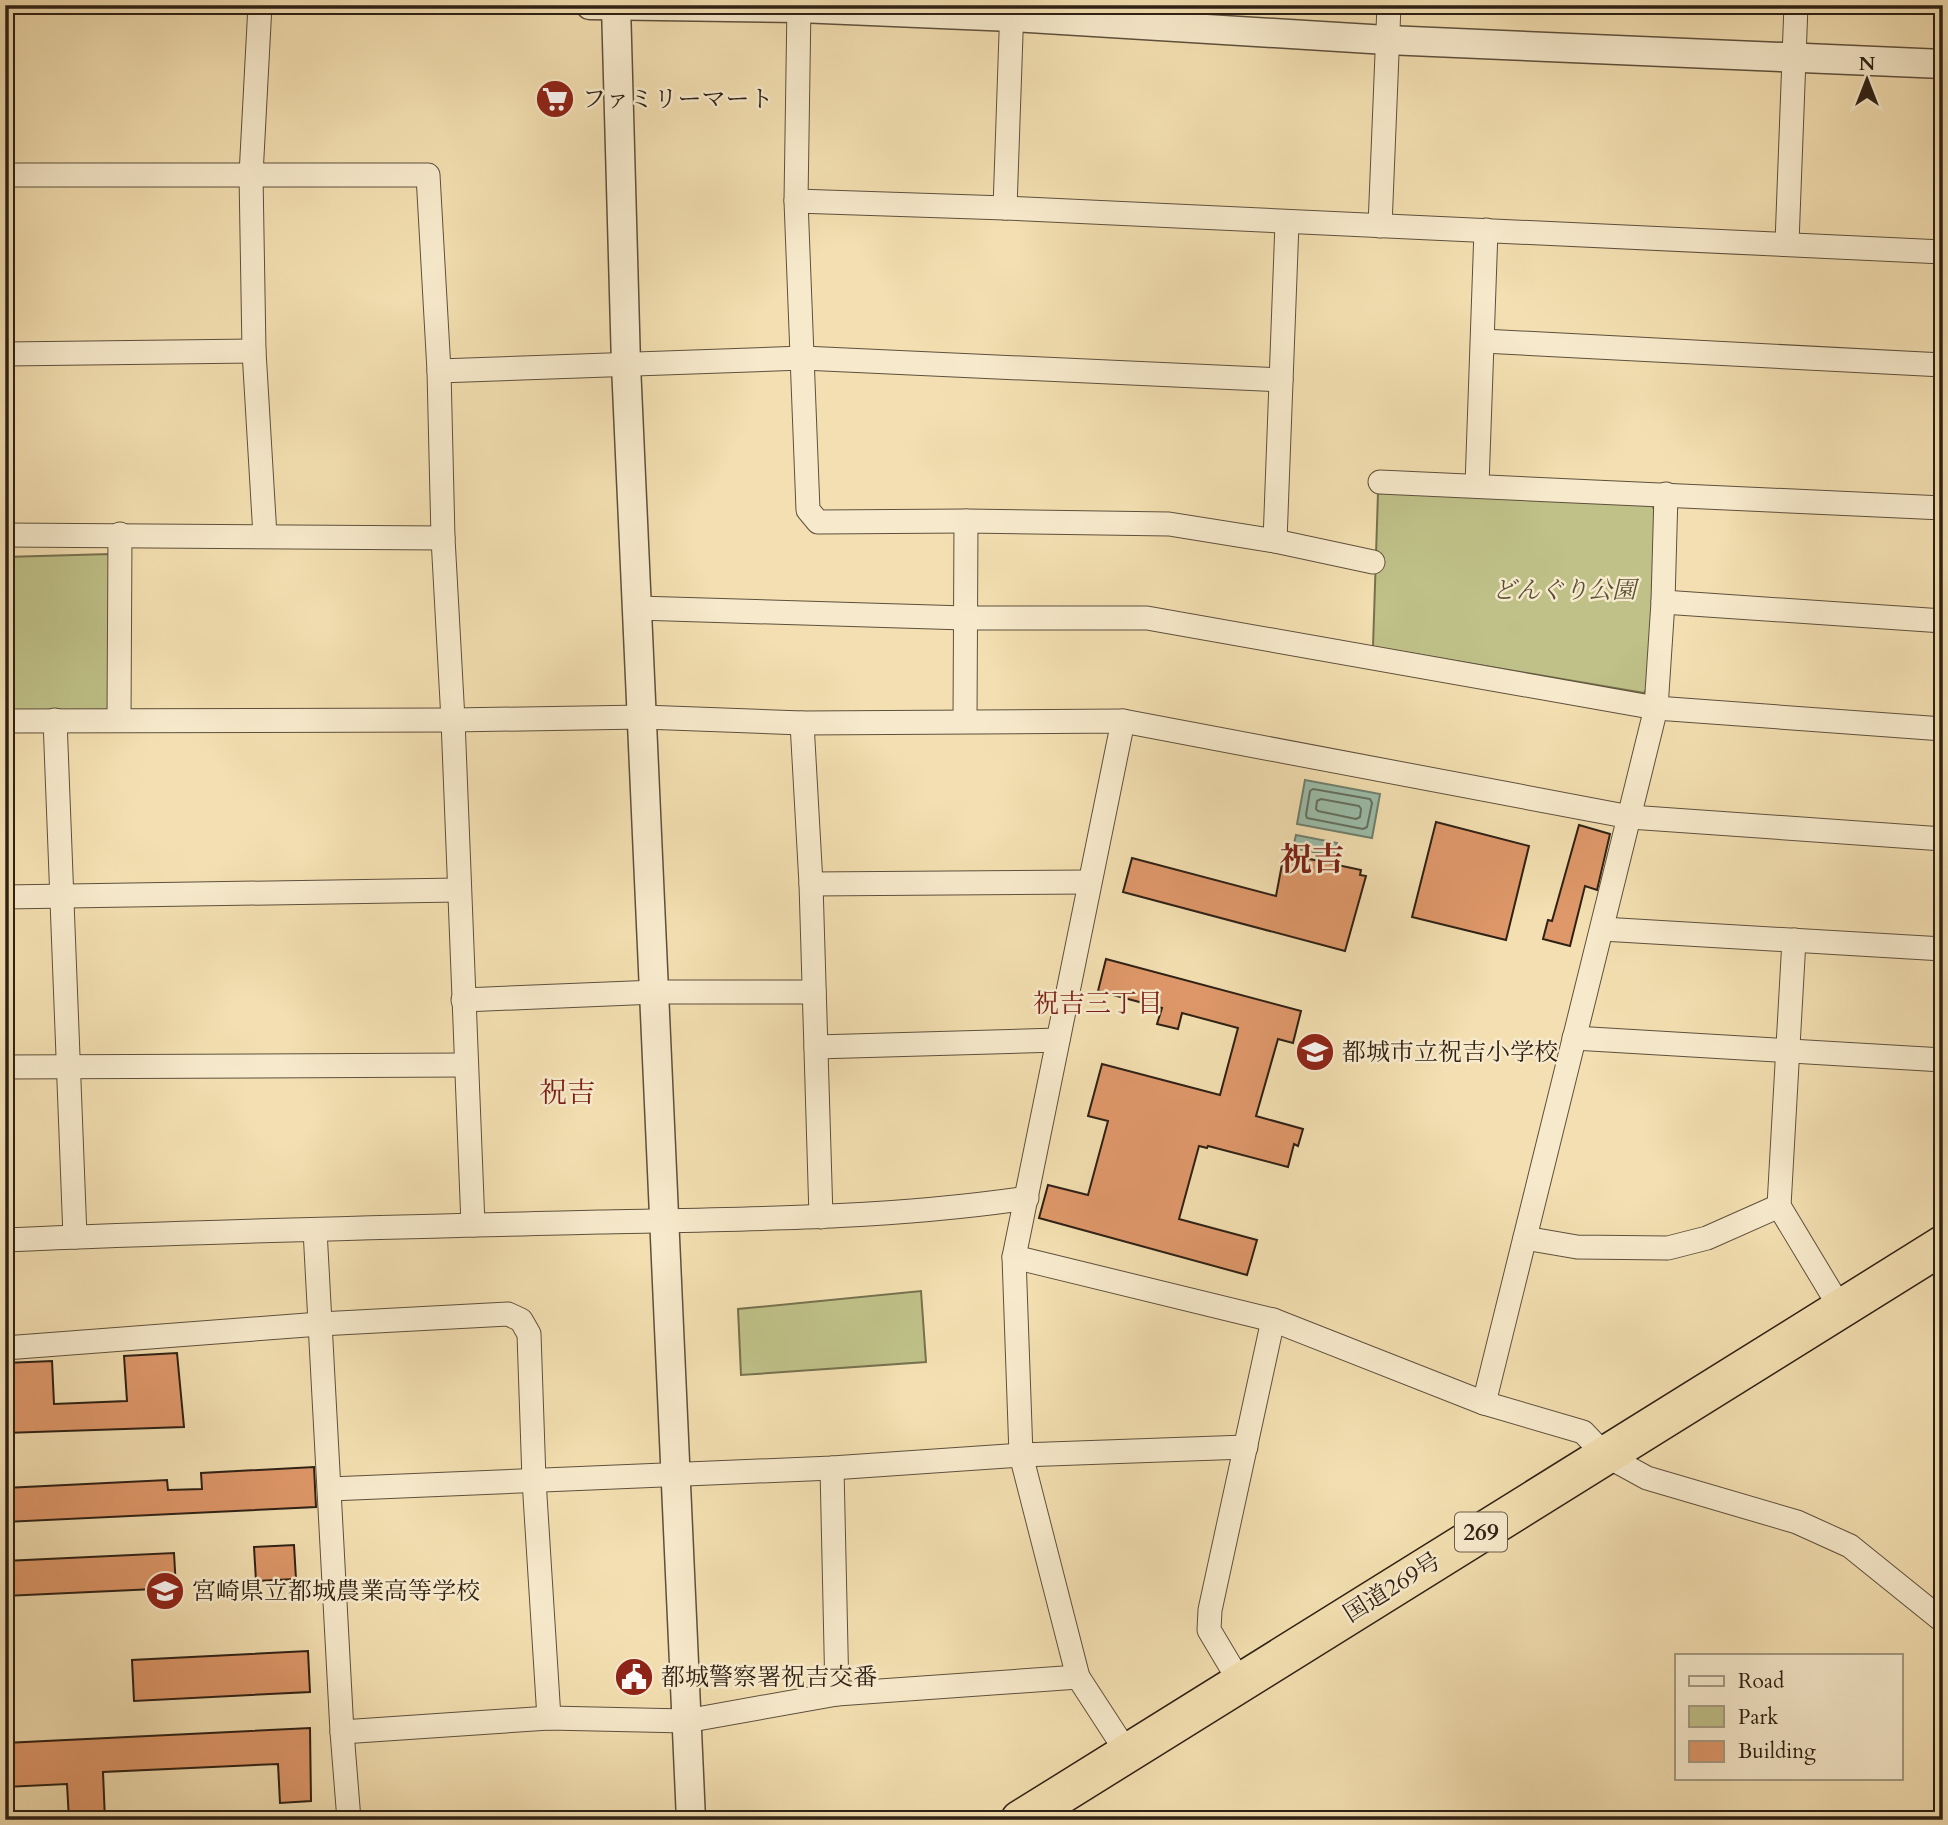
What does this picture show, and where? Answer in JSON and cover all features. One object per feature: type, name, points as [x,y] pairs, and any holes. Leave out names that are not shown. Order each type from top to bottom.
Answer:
[{"type":"highway","name":"国道269号","points":[[1020,1820],[1943,1245]]},
{"type":"street","points":[[260,5],[251,175],[254,351],[265,536]]},
{"type":"street","points":[[1380,226],[1389,5]]},
{"type":"street","points":[[1787,243],[1797,5]]},
{"type":"street","points":[[691,1820],[656,992],[608,6],[1012,11],[1387,40],[1943,64]]},
{"type":"street","points":[[799,7],[796,201],[808,510],[818,522],[1169,524],[1275,541],[1373,562]]},
{"type":"street","points":[[1005,208],[1012,11]]},
{"type":"street","points":[[5,176],[428,175],[439,372],[443,538],[473,1225]]},
{"type":"street","points":[[796,201],[1005,208],[1943,252]]},
{"type":"street","points":[[1275,541],[1287,223]]},
{"type":"street","points":[[1477,485],[1486,230]]},
{"type":"street","points":[[1483,341],[1943,365]]},
{"type":"street","points":[[5,354],[254,351]]},
{"type":"street","points":[[439,372],[803,358],[1281,380]]},
{"type":"street","points":[[1380,482],[1943,508]]},
{"type":"street","points":[[1483,1403],[1656,708],[1666,494]]},
{"type":"street","points":[[965,720],[966,521]]},
{"type":"street","points":[[119,720],[120,534]]},
{"type":"street","points":[[5,535],[443,538]]},
{"type":"street","points":[[1663,602],[1943,621]]},
{"type":"street","points":[[637,608],[965,618],[1147,618],[1656,708],[1943,729]]},
{"type":"street","points":[[5,721],[643,717],[802,723],[965,720],[1123,722],[1630,817],[1943,839]]},
{"type":"street","points":[[55,720],[75,1237]]},
{"type":"street","points":[[1123,722],[1014,1256],[1021,1455],[1078,1677],[1128,1754]]},
{"type":"street","points":[[802,723],[811,884],[821,1217]]},
{"type":"street","points":[[811,884],[1089,882]]},
{"type":"street","points":[[5,897],[458,890]]},
{"type":"street","points":[[1602,929],[1943,949]]},
{"type":"street","points":[[1794,940],[1779,1206],[1841,1310]]},
{"type":"street","points":[[463,1000],[656,992],[814,992]]},
{"type":"street","points":[[1574,1038],[1943,1060]]},
{"type":"street","points":[[816,1047],[1058,1040]]},
{"type":"street","points":[[5,1067],[467,1065]]},
{"type":"street","points":[[5,1240],[821,1217],[975,1205],[1027,1198]]},
{"type":"street","points":[[1525,1238],[1577,1247],[1668,1248],[1707,1238],[1779,1206]]},
{"type":"street","points":[[315,1230],[349,1820]]},
{"type":"street","points":[[1014,1256],[1272,1320],[1483,1403],[1583,1432],[1605,1455],[1647,1478],[1797,1522],[1850,1546],[1943,1621]]},
{"type":"street","points":[[5,1348],[320,1324],[508,1314],[521,1320],[529,1334],[534,1480],[549,1718]]},
{"type":"street","points":[[1240,1682],[1209,1630],[1210,1610],[1247,1447],[1272,1320]]},
{"type":"street","points":[[330,1489],[832,1468],[1021,1455],[1247,1447]]},
{"type":"street","points":[[832,1468],[836,1694]]},
{"type":"street","points":[[342,1732],[549,1718],[686,1721],[836,1694],[1078,1677]]},
{"type":"green space","name":"どんぐり公園","points":[[1378,493],[1651,503],[1656,513],[1651,682],[1644,693],[1373,647]]},
{"type":"green space","points":[[110,554],[110,715],[5,713],[5,557]]},
{"type":"green space","points":[[921,1291],[926,1362],[741,1375],[738,1309]]},
{"type":"water","points":[[1305,780],[1380,794],[1372,838],[1297,824]]},
{"type":"water","points":[[1296,835],[1337,843],[1334,856],[1293,848]]},
{"type":"building","points":[[1436,822],[1529,846],[1506,940],[1412,917]]},
{"type":"building","points":[[1579,825],[1610,834],[1597,890],[1585,886],[1570,946],[1543,939],[1548,920],[1552,921]]},
{"type":"building","points":[[1132,858],[1276,896],[1283,859],[1304,863],[1305,858],[1361,870],[1360,875],[1366,876],[1345,951],[1123,892]]},
{"type":"building","points":[[1106,959],[1301,1011],[1293,1043],[1278,1039],[1256,1116],[1303,1129],[1298,1146],[1294,1144],[1288,1167],[1199,1146],[1179,1219],[1257,1240],[1247,1275],[1039,1218],[1048,1185],[1088,1195],[1108,1121],[1088,1116],[1102,1064],[1220,1095],[1238,1028],[1182,1013],[1178,1029],[1157,1024],[1162,1008],[1098,991]]},
{"type":"building","points":[[177,1353],[184,1427],[5,1433],[5,1363],[52,1361],[54,1404],[127,1401],[124,1356]]},
{"type":"building","points":[[314,1467],[316,1507],[5,1522],[5,1488],[167,1480],[168,1490],[202,1489],[201,1473]]},
{"type":"building","points":[[294,1545],[296,1579],[256,1581],[254,1547]]},
{"type":"building","points":[[174,1553],[176,1588],[5,1596],[5,1561]]},
{"type":"building","points":[[308,1651],[310,1692],[134,1701],[132,1660]]},
{"type":"building","points":[[310,1728],[311,1801],[280,1803],[278,1764],[103,1772],[105,1820],[69,1820],[67,1784],[5,1787],[5,1743]]},
{"type":"waterway","points":[[1937,1653],[1943,1667]]},
{"type":"place","name":"ファミリーマート","points":[[555,99]]},
{"type":"place","name":"都城市立祝吉小学校","points":[[1315,1052]]},
{"type":"place","name":"宮崎県立都城農業高等学校","points":[[165,1591]]},
{"type":"place","name":"都城警察署祝吉交番","points":[[634,1677]]},
{"type":"district","name":"祝吉","points":[[1312,859]]},
{"type":"district","name":"祝吉三丁目","points":[[1098,1003]]},
{"type":"district","name":"祝吉","points":[[567,1092]]}]
